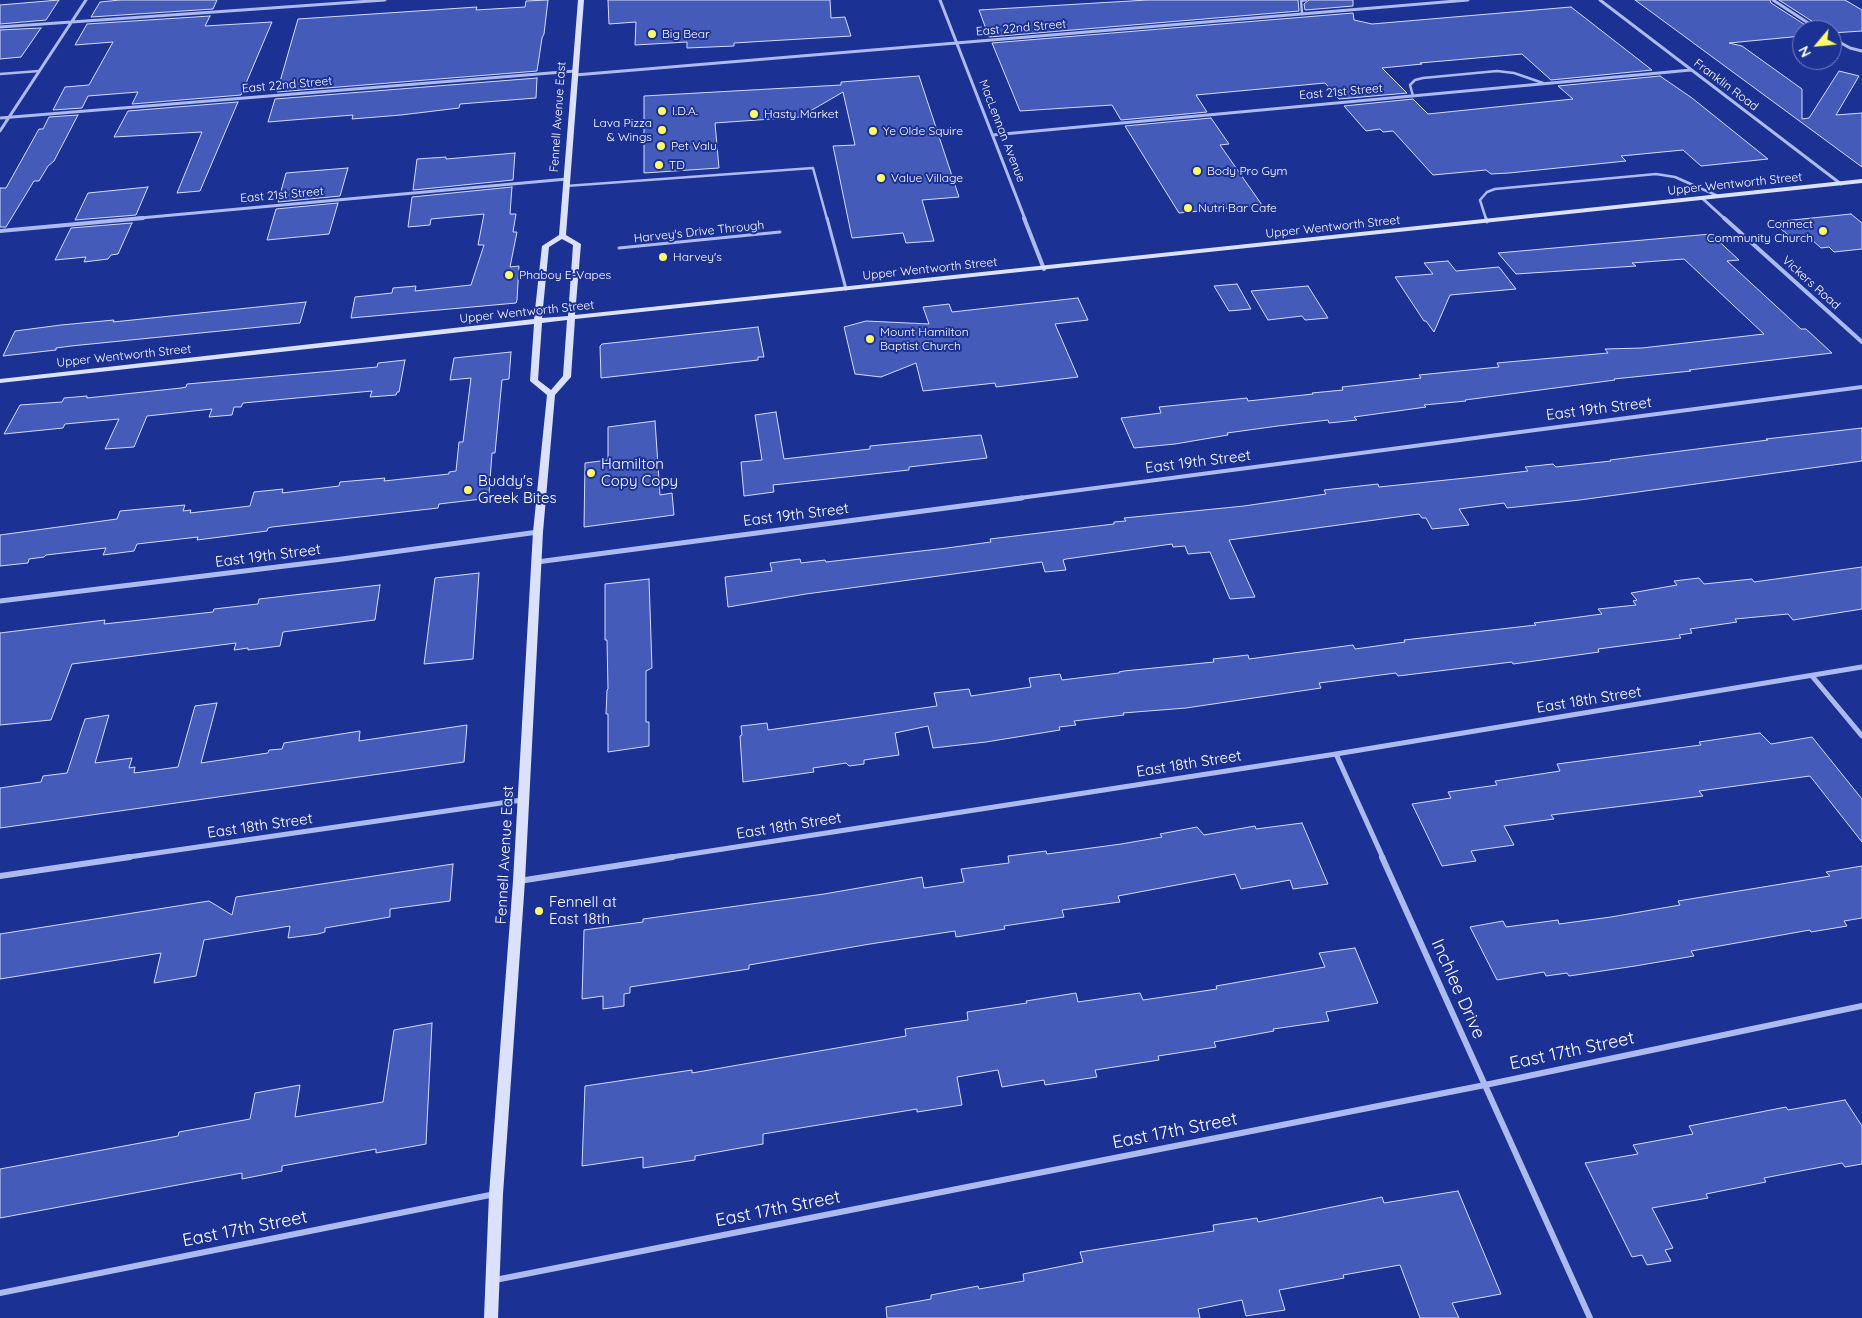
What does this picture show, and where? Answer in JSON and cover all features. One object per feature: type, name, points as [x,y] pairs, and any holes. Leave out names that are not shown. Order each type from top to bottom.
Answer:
[{"type":"main road","name":"Fennell Avenue East","points":[[562,236],[581,0]]},
{"type":"main road","name":"Upper Wentworth Street","points":[[0,381],[538,321],[1862,181]]},
{"type":"main road","points":[[562,236],[577,244],[570,318],[567,377],[551,394],[534,381],[538,321],[546,246],[562,236]]},
{"type":"main road","name":"Fennell Avenue East","points":[[491,1318],[496,1194],[519,881],[536,562],[551,394]]},
{"type":"street","points":[[0,132],[86,0]]},
{"type":"street","points":[[0,27],[385,0]]},
{"type":"street","name":"MacLennan Avenue","points":[[940,0],[1044,269]]},
{"type":"street","name":"East 22nd Street","points":[[0,118],[957,43],[1468,0]]},
{"type":"street","name":"Franklin Road","points":[[1600,0],[1841,184]]},
{"type":"street","points":[[1773,0],[1804,20]]},
{"type":"street","points":[[1842,44],[1862,51]]},
{"type":"street","name":"East 21st Street","points":[[993,135],[1691,70]]},
{"type":"street","name":"East 21st Street","points":[[0,231],[566,183]]},
{"type":"street","name":"Vickers Road","points":[[1703,198],[1862,342]]},
{"type":"street","name":"East 19th Street","points":[[536,562],[1862,388]]},
{"type":"street","name":"East 19th Street","points":[[0,601],[342,559],[538,532]]},
{"type":"street","name":"East 18th Street","points":[[519,881],[1336,754],[1862,667]]},
{"type":"street","points":[[1812,676],[1862,736]]},
{"type":"street","name":"Inchlee Drive","points":[[1336,754],[1590,1318]]},
{"type":"street","name":"East 18th Street","points":[[0,876],[523,800]]},
{"type":"street","name":"East 17th Street","points":[[493,1281],[1484,1085],[1862,1006]]},
{"type":"street","name":"East 17th Street","points":[[0,1293],[496,1194]]},
{"type":"lane","points":[[1302,14],[1301,2],[1306,0]]},
{"type":"lane","points":[[0,74],[39,71]]},
{"type":"lane","points":[[1413,96],[1410,84],[1415,80],[1423,78],[1497,71],[1514,73],[1543,83]]},
{"type":"lane","points":[[566,183],[813,168],[846,289]]},
{"type":"lane","points":[[1487,222],[1480,200],[1487,192],[1495,189],[1656,174],[1675,177],[1720,197]]},
{"type":"lane","name":"Harvey's Drive Through","points":[[619,248],[780,232]]},
{"type":"building","points":[[59,0],[46,20],[0,24],[0,5]]},
{"type":"building","points":[[120,0],[217,0],[213,9],[91,17],[100,2]]},
{"type":"building","points":[[548,0],[537,71],[277,92],[298,19],[477,7],[476,10],[525,7],[526,1]]},
{"type":"building","points":[[608,0],[830,0],[831,18],[845,17],[851,36],[734,43],[734,46],[687,48],[687,42],[635,45],[636,22],[609,24]]},
{"type":"building","points":[[1147,0],[1298,0],[1299,11],[989,37],[979,10]]},
{"type":"building","points":[[1309,0],[1353,0],[1353,6],[1305,10],[1304,4]]},
{"type":"building","points":[[1635,0],[1770,0],[1771,3],[1797,20],[1792,20],[1792,37],[1729,43],[1742,46],[1802,89],[1802,119],[1809,118],[1839,71],[1859,76],[1836,115],[1862,113],[1862,167]]},
{"type":"building","points":[[1779,0],[1845,0],[1862,10],[1862,31],[1842,32],[1842,20],[1810,20]]},
{"type":"building","points":[[1571,7],[1652,70],[1551,80],[1522,54],[1420,63],[1422,64],[1382,68],[1407,93],[1339,99],[1325,83],[1196,95],[1207,112],[1121,120],[1112,105],[1020,111],[992,43],[1353,13],[1354,20],[1372,24]]},
{"type":"building","points":[[210,16],[205,26],[272,22],[241,95],[132,104],[138,92],[88,96],[82,108],[53,110],[65,87],[89,85],[113,42],[75,45],[87,24]]},
{"type":"building","points":[[41,28],[21,57],[0,59],[0,30]]},
{"type":"building","points":[[919,76],[959,197],[922,200],[934,241],[906,243],[903,233],[852,238],[833,146],[855,145],[843,92],[800,117],[715,123],[719,168],[644,173],[644,96],[841,85],[841,82]]},
{"type":"building","points":[[1660,76],[1692,98],[1768,159],[1701,166],[1683,150],[1621,156],[1626,161],[1509,173],[1491,174],[1486,170],[1433,175],[1393,131],[1383,132],[1380,129],[1366,131],[1344,106],[1413,99],[1428,114],[1573,99],[1558,86]]},
{"type":"building","points":[[537,78],[536,98],[460,104],[459,108],[401,115],[352,119],[353,115],[268,122],[275,99]]},
{"type":"building","points":[[238,102],[200,191],[177,193],[202,132],[114,137],[128,111]]},
{"type":"building","points":[[78,115],[54,161],[48,166],[39,181],[34,181],[6,227],[0,227],[0,188],[6,188],[39,129],[43,129],[49,117]]},
{"type":"building","points":[[1211,118],[1229,144],[1220,145],[1262,205],[1179,213],[1125,126]]},
{"type":"building","points":[[515,153],[513,180],[413,190],[417,159],[446,157],[446,159]]},
{"type":"building","points":[[348,168],[340,196],[278,202],[286,173]]},
{"type":"building","points":[[148,187],[136,215],[75,220],[88,193]]},
{"type":"building","points":[[512,187],[510,214],[516,214],[513,232],[517,232],[510,267],[519,266],[516,303],[351,318],[355,297],[392,293],[393,288],[416,286],[415,291],[471,285],[484,245],[478,245],[484,214],[431,219],[430,225],[408,227],[412,197]]},
{"type":"building","points":[[338,203],[329,234],[267,240],[276,209]]},
{"type":"building","name":"Connect Community Church","points":[[1851,214],[1862,223],[1862,249],[1834,252],[1829,247],[1821,248],[1811,239],[1795,241],[1773,222]]},
{"type":"building","points":[[132,223],[118,254],[111,255],[108,259],[84,262],[86,257],[55,260],[71,228]]},
{"type":"building","points":[[1711,234],[1739,260],[1727,261],[1801,329],[1806,329],[1832,353],[1614,379],[1466,401],[1424,405],[1426,407],[1354,417],[1357,420],[1329,423],[1328,420],[1278,426],[1227,433],[1228,435],[1175,444],[1134,448],[1121,418],[1161,413],[1159,407],[1247,398],[1248,401],[1313,394],[1343,390],[1342,387],[1421,378],[1419,375],[1499,367],[1497,363],[1608,353],[1605,349],[1642,348],[1764,334],[1684,259],[1632,263],[1636,266],[1516,274],[1498,253]]},
{"type":"building","points":[[1448,261],[1456,271],[1499,267],[1516,289],[1450,295],[1434,332],[1424,321],[1395,277],[1433,274],[1424,263]]},
{"type":"building","points":[[1237,284],[1251,309],[1229,311],[1214,286]]},
{"type":"building","points":[[1308,286],[1328,318],[1305,320],[1302,316],[1268,320],[1251,291]]},
{"type":"building","points":[[1078,298],[1088,320],[1055,324],[1078,377],[996,387],[995,383],[923,391],[916,363],[881,377],[855,374],[844,327],[866,321],[929,324],[923,307],[949,304],[952,312]]},
{"type":"building","points":[[306,302],[300,323],[71,346],[56,348],[56,350],[3,356],[15,331]]},
{"type":"building","points":[[758,327],[764,357],[758,357],[758,360],[601,378],[600,346],[602,344]]},
{"type":"building","points":[[511,352],[509,379],[502,380],[495,453],[492,453],[489,494],[482,499],[439,504],[438,508],[272,527],[268,528],[267,531],[197,540],[198,537],[137,544],[134,551],[103,555],[106,548],[46,555],[29,559],[28,563],[0,566],[0,535],[117,519],[120,511],[185,505],[183,511],[191,510],[190,513],[250,506],[254,492],[283,489],[282,493],[339,486],[340,482],[385,478],[384,481],[449,474],[449,472],[456,471],[459,442],[463,442],[471,378],[450,380],[454,358]]},
{"type":"building","points":[[405,360],[399,392],[396,395],[370,397],[372,391],[243,403],[241,407],[234,407],[232,415],[209,417],[212,409],[147,416],[134,447],[105,449],[119,419],[65,424],[63,428],[4,434],[20,405],[62,402],[64,398],[87,396],[87,398],[181,388],[186,387],[187,384],[377,367],[378,363]]},
{"type":"building","points":[[776,412],[784,459],[870,449],[870,446],[981,435],[987,458],[909,467],[909,470],[773,485],[774,492],[744,496],[741,462],[762,460],[755,415]]},
{"type":"building","points":[[655,421],[660,495],[672,493],[674,515],[584,527],[585,463],[608,460],[608,427]]},
{"type":"building","points":[[1862,428],[1862,461],[1580,500],[1507,508],[1504,503],[1459,509],[1469,525],[1432,529],[1426,518],[1422,518],[1419,514],[1229,540],[1255,597],[1230,599],[1210,552],[1188,554],[1185,546],[1173,547],[1172,544],[1066,559],[1063,560],[1066,570],[1045,572],[1042,562],[806,594],[728,607],[725,577],[772,571],[770,563],[800,559],[801,563],[825,560],[826,562],[947,548],[991,542],[990,539],[1114,524],[1114,522],[1126,521],[1124,518],[1244,506],[1326,494],[1324,490],[1378,484],[1379,487],[1485,476],[1528,471],[1525,467],[1553,464],[1556,467],[1611,461],[1768,440],[1766,439]]},
{"type":"building","points":[[1862,567],[1862,609],[1793,620],[1788,614],[1735,619],[1737,622],[1690,629],[1692,633],[1679,635],[1681,638],[1598,649],[1599,652],[1513,664],[1512,662],[1398,676],[1396,673],[1319,683],[1321,688],[1186,708],[1123,713],[1124,715],[1074,721],[1076,725],[1059,727],[1060,730],[986,742],[933,748],[928,726],[895,733],[899,755],[864,760],[864,764],[849,766],[846,763],[813,768],[814,772],[743,782],[741,726],[767,723],[768,730],[937,706],[934,693],[969,689],[971,696],[1031,687],[1029,678],[1060,674],[1062,680],[1124,671],[1214,662],[1213,659],[1248,655],[1249,659],[1353,645],[1355,649],[1405,642],[1404,640],[1536,625],[1534,623],[1602,614],[1598,609],[1636,605],[1633,601],[1637,600],[1631,593],[1677,585],[1674,581],[1699,578],[1704,584],[1752,579],[1754,582]]},
{"type":"building","points":[[479,573],[473,659],[424,664],[435,578]]},
{"type":"building","points":[[649,579],[652,668],[646,671],[646,722],[649,722],[649,746],[608,752],[605,584]]},
{"type":"building","points":[[380,585],[375,620],[283,632],[280,646],[234,650],[236,643],[72,664],[51,720],[0,725],[0,633],[105,620],[104,624],[213,612],[214,609],[258,604],[259,599]]},
{"type":"building","points":[[217,703],[201,763],[268,753],[269,750],[282,749],[284,743],[360,731],[359,741],[467,725],[464,762],[0,828],[0,788],[41,782],[43,776],[67,773],[85,719],[109,715],[95,763],[132,758],[129,768],[135,767],[134,773],[178,767],[195,706]]},
{"type":"building","points":[[1760,733],[1771,744],[1812,737],[1862,799],[1862,842],[1810,776],[1699,791],[1703,796],[1551,815],[1554,819],[1504,826],[1514,845],[1471,851],[1476,861],[1442,866],[1412,804],[1451,798],[1448,792],[1497,785],[1495,781],[1560,771],[1557,764],[1701,745],[1699,742]]},
{"type":"building","points":[[1302,823],[1328,884],[1293,889],[1290,880],[1241,889],[1235,874],[1118,896],[1120,902],[1062,910],[1064,917],[1004,926],[1005,929],[956,937],[955,931],[870,944],[749,965],[749,969],[630,987],[630,993],[624,994],[624,1006],[603,1009],[603,996],[582,999],[584,930],[643,922],[643,919],[824,894],[922,877],[924,888],[964,882],[961,869],[1009,863],[1008,856],[1046,851],[1047,854],[1121,844],[1162,837],[1160,834],[1197,827],[1204,835],[1255,826],[1256,829]]},
{"type":"building","points":[[453,864],[450,901],[390,909],[390,917],[325,928],[325,932],[318,934],[288,938],[290,926],[204,940],[196,976],[154,983],[161,953],[0,979],[0,934],[209,901],[232,915],[236,897]]},
{"type":"building","points":[[1862,866],[1862,918],[1844,921],[1847,926],[1811,932],[1810,930],[1691,951],[1694,956],[1635,966],[1569,976],[1567,973],[1546,976],[1544,972],[1497,980],[1470,927],[1503,921],[1506,927],[1558,920],[1559,924],[1611,917],[1680,905],[1678,901],[1830,876],[1826,872]]},
{"type":"building","points":[[1355,948],[1378,1003],[1326,1012],[1329,1021],[1273,1029],[1274,1031],[1214,1042],[1216,1047],[1158,1056],[1159,1060],[1095,1070],[1097,1077],[1045,1085],[1044,1080],[1002,1087],[998,1070],[957,1077],[962,1105],[917,1112],[917,1109],[763,1134],[763,1144],[695,1156],[695,1160],[643,1168],[643,1157],[582,1166],[585,1086],[692,1070],[692,1073],[906,1036],[905,1029],[968,1020],[967,1012],[1076,993],[1078,1002],[1140,993],[1143,1000],[1217,989],[1216,986],[1325,967],[1319,953]]},
{"type":"building","points":[[432,1023],[426,1144],[376,1153],[376,1149],[282,1166],[282,1171],[242,1179],[242,1173],[0,1218],[0,1169],[178,1136],[179,1132],[250,1119],[255,1093],[300,1085],[295,1117],[383,1102],[394,1030]]},
{"type":"building","points":[[1845,1100],[1862,1126],[1862,1164],[1845,1167],[1842,1163],[1764,1178],[1766,1182],[1706,1194],[1708,1198],[1652,1208],[1673,1248],[1665,1250],[1671,1261],[1647,1265],[1642,1255],[1632,1257],[1585,1163],[1638,1154],[1633,1145],[1693,1134],[1689,1126],[1786,1107],[1788,1110]]},
{"type":"building","points":[[1458,1191],[1501,1294],[1452,1303],[1459,1318],[1420,1318],[1400,1265],[1343,1275],[1344,1278],[1279,1290],[1285,1310],[1246,1316],[1242,1300],[1198,1309],[1200,1318],[887,1318],[886,1307],[931,1299],[931,1295],[978,1286],[979,1289],[1024,1281],[1023,1274],[1083,1262],[1080,1252],[1214,1231],[1213,1225],[1257,1218],[1258,1222],[1382,1197],[1384,1203]]},
{"type":"place","name":"Big Bear","points":[[652,34]]},
{"type":"place","name":"I.D.A.","points":[[662,111]]},
{"type":"place","name":"Hasty Market","points":[[754,114]]},
{"type":"place","name":"Lava Pizza & Wings","points":[[662,130]]},
{"type":"place","name":"Ye Olde Squire","points":[[873,131]]},
{"type":"place","name":"Pet Valu","points":[[661,146]]},
{"type":"place","name":"TD","points":[[659,165]]},
{"type":"place","name":"Body Pro Gym","points":[[1197,171]]},
{"type":"place","name":"Value Village","points":[[881,178]]},
{"type":"place","name":"Nutri Bar Cafe","points":[[1188,208]]},
{"type":"place","name":"Connect Community Church","points":[[1823,231]]},
{"type":"place","name":"Harvey's","points":[[663,257]]},
{"type":"place","name":"Phaboy E-Vapes","points":[[509,275]]},
{"type":"place","name":"Mount Hamilton Baptist Church","points":[[870,339]]},
{"type":"place","name":"Hamilton Copy Copy","points":[[591,473]]},
{"type":"place","name":"Buddy's Greek Bites","points":[[468,490]]},
{"type":"place","name":"Fennell at East 18th","points":[[539,911]]}]
